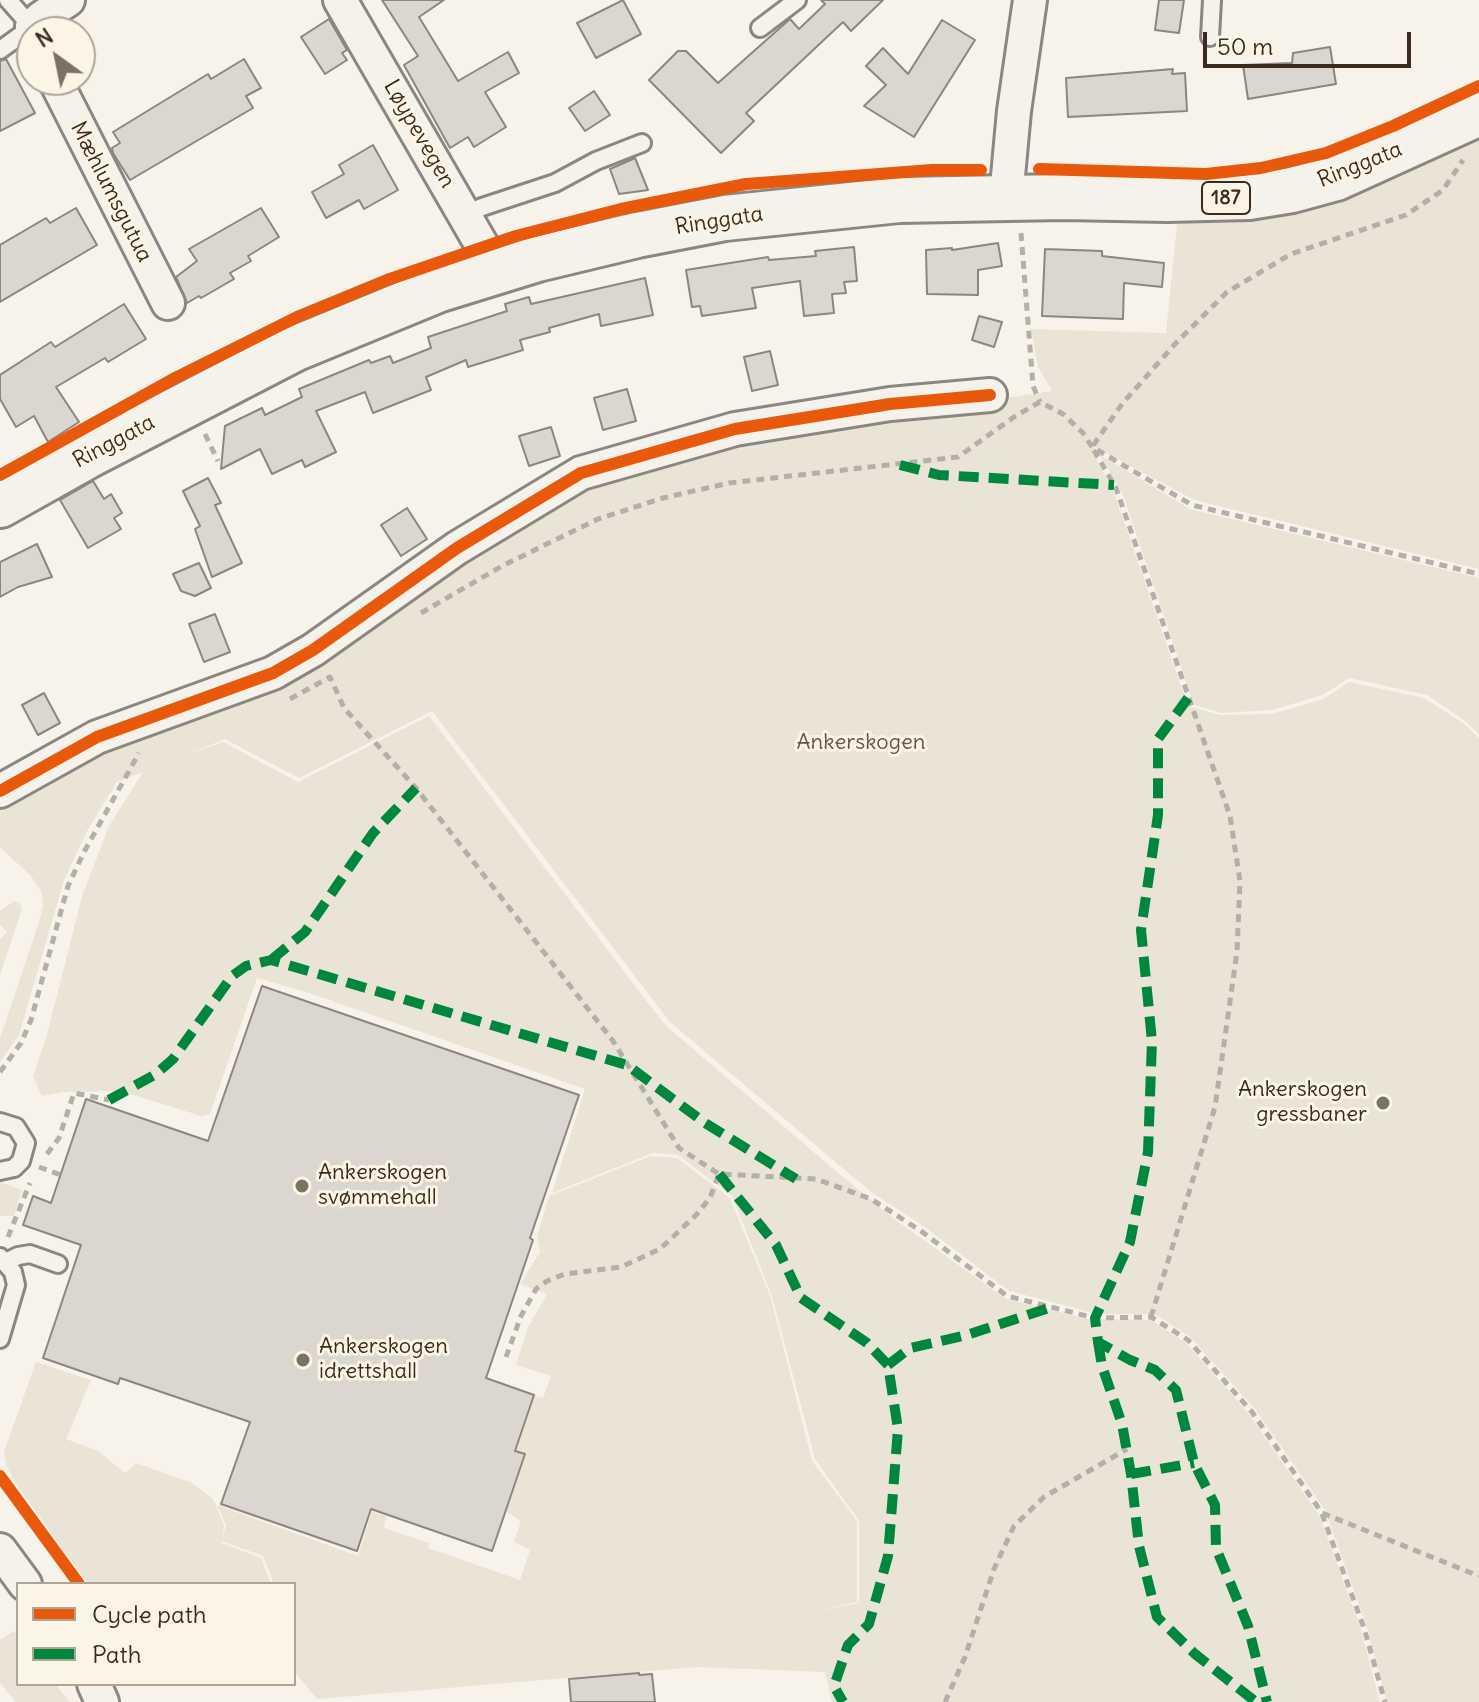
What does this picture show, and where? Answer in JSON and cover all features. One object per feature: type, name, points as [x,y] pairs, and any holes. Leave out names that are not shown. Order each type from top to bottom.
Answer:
[{"type":"main road","name":"Ringgata","points":[[0,505],[117,440],[294,349],[384,310],[491,272],[637,235],[725,218],[899,200],[1012,209],[1235,198],[1292,190],[1336,178],[1373,163],[1479,113]]},
{"type":"street","points":[[49,16],[68,0]]},
{"type":"street","name":"Løypevegen","points":[[340,0],[484,249],[491,272]]},
{"type":"street","points":[[1012,209],[1014,111],[1030,0]]},
{"type":"street","name":"Mæhlumsgutua","points":[[63,96],[168,303]]},
{"type":"street","points":[[0,791],[97,737],[273,673],[313,650],[457,548],[581,473],[735,429],[890,404],[990,395]]},
{"type":"street","points":[[0,1550],[24,1582]]},
{"type":"lane","points":[[8,0],[21,16]]},
{"type":"lane","points":[[760,28],[797,0]]},
{"type":"lane","points":[[1210,37],[1212,0]]},
{"type":"lane","points":[[465,215],[555,183],[596,161],[642,143]]},
{"type":"lane","points":[[0,1122],[16,1127],[26,1143],[21,1161],[14,1168],[0,1171]]},
{"type":"lane","points":[[0,1339],[16,1285],[13,1272],[3,1259],[30,1254],[58,1264]]},
{"type":"path","points":[[1092,447],[1122,404],[1227,292],[1291,254],[1406,215],[1426,204],[1454,177],[1466,155]]},
{"type":"path","points":[[1012,209],[1033,386],[1040,402],[1063,414],[1083,433],[1116,488],[1230,816],[1240,881],[1237,952],[1215,1107],[1151,1317]]},
{"type":"path","points":[[419,614],[538,547],[598,519],[663,498],[729,483],[958,457],[1040,402]]},
{"type":"path","points":[[1092,447],[1192,505],[1479,574]]},
{"type":"path","points":[[284,701],[298,697],[338,670]]},
{"type":"path","points":[[330,677],[344,708],[416,788],[613,1041],[679,1148],[719,1174],[816,1179],[871,1199],[921,1231],[1007,1296],[1095,1318],[1151,1317],[1188,1340],[1252,1412],[1322,1513],[1364,1628],[1385,1702]]},
{"type":"path","points":[[0,1072],[21,1043],[31,1020],[68,886],[145,742],[131,749]]},
{"type":"path","points":[[37,1167],[59,1138],[74,1093],[109,1100]]},
{"type":"path","points":[[506,1357],[521,1316],[536,1289],[565,1274],[621,1267],[660,1249],[710,1198],[719,1174]]},
{"type":"path","points":[[16,1219],[27,1191]]},
{"type":"path","points":[[945,1702],[965,1657],[994,1569],[1014,1526],[1044,1497],[1127,1449]]},
{"type":"path","points":[[1322,1513],[1479,1576]]},
{"type":"green space","name":"Ankerskogen","points":[[1479,131],[1479,569],[1194,500],[1095,447],[1098,463],[1113,490],[1188,706],[1220,715],[1272,714],[1323,699],[1349,682],[1424,698],[1463,723],[1479,738],[1479,1702],[1387,1702],[1366,1624],[1325,1510],[1255,1409],[1190,1337],[1155,1314],[1098,1314],[1009,1291],[922,1225],[871,1192],[670,1022],[432,711],[299,778],[225,739],[181,757],[223,742],[298,782],[429,716],[665,1025],[831,1167],[893,1218],[1006,1299],[1088,1319],[1151,1320],[1186,1343],[1249,1414],[1319,1515],[1360,1626],[1380,1702],[832,1702],[825,1672],[697,1667],[317,1699],[296,1673],[296,1582],[273,1582],[263,1556],[221,1541],[261,1558],[270,1582],[87,1582],[7,1467],[4,1452],[36,1362],[91,1380],[66,1439],[98,1451],[125,1473],[136,1463],[192,1483],[213,1499],[224,1525],[222,1540],[226,1525],[217,1505],[358,1556],[372,1512],[386,1516],[384,1528],[429,1543],[428,1548],[520,1580],[530,1550],[514,1542],[521,1521],[506,1512],[526,1455],[516,1451],[535,1396],[543,1398],[551,1376],[516,1365],[528,1327],[547,1294],[520,1284],[540,1252],[537,1236],[549,1196],[651,1156],[677,1158],[730,1198],[771,1298],[812,1461],[857,1521],[857,1602],[815,1611],[859,1603],[859,1521],[815,1459],[772,1296],[732,1196],[678,1155],[653,1153],[552,1193],[585,1089],[309,993],[257,978],[210,1114],[201,1116],[121,1091],[62,1092],[42,1096],[33,1076],[47,1035],[82,896],[109,826],[143,772],[117,782],[88,829],[64,880],[19,1035],[0,1062],[0,1038],[43,904],[42,893],[31,876],[0,847],[0,801],[78,756],[209,704],[581,484],[727,440],[1052,391],[1038,367],[1031,329],[1166,333],[1178,215]]},
{"type":"green space","points":[[1100,455],[1190,509],[1479,578],[1479,734],[1427,695],[1349,678],[1323,695],[1272,710],[1221,713],[1194,705],[1123,495]]},
{"type":"green space","points":[[14,901],[22,909],[0,975],[0,939],[7,932],[0,924],[0,911]]},
{"type":"green space","points":[[0,1182],[22,1190],[14,1216],[0,1216]]},
{"type":"green space","points":[[14,1631],[16,1634],[16,1686],[57,1686],[70,1702],[16,1702],[0,1683],[0,1640]]},
{"type":"building","points":[[382,0],[444,0],[419,17],[458,81],[508,52],[519,73],[485,92],[506,127],[474,147],[468,137],[450,148],[404,65],[418,56]]},
{"type":"building","points":[[623,0],[641,34],[596,58],[577,23]]},
{"type":"building","points":[[821,0],[883,0],[851,31],[843,22],[746,113],[754,121],[721,153],[649,80],[678,51],[686,51],[718,83],[790,19],[799,29],[825,4]]},
{"type":"building","points":[[1159,0],[1184,0],[1179,33],[1155,30]]},
{"type":"building","points":[[329,19],[347,50],[342,53],[347,60],[325,74],[301,37]]},
{"type":"building","points":[[942,20],[975,40],[914,137],[864,106],[886,85],[866,66],[883,48],[908,74]]},
{"type":"building","points":[[1330,47],[1336,84],[1248,99],[1243,65],[1292,63],[1293,53]]},
{"type":"building","points":[[6,59],[16,78],[16,96],[26,96],[35,113],[0,131],[0,61]]},
{"type":"building","points":[[244,59],[261,88],[246,96],[253,108],[130,180],[113,153],[112,148],[120,143],[113,132],[208,74],[211,79]]},
{"type":"building","points":[[1173,69],[1172,74],[1185,73],[1187,111],[1068,117],[1066,78]]},
{"type":"building","points":[[594,91],[610,115],[585,131],[569,108]]},
{"type":"building","points":[[373,145],[398,190],[364,209],[359,200],[326,218],[312,192],[344,174],[339,165]]},
{"type":"building","points":[[635,158],[648,190],[619,194],[610,169]]},
{"type":"building","points":[[76,208],[97,245],[0,302],[0,245],[46,218],[50,223]]},
{"type":"building","points":[[261,208],[279,237],[248,256],[251,261],[230,273],[234,279],[187,303],[176,277],[197,261],[189,249]]},
{"type":"building","points":[[998,243],[1002,266],[978,270],[978,295],[927,294],[926,250],[952,250]]},
{"type":"building","points":[[854,247],[857,281],[844,282],[846,293],[832,294],[834,313],[804,316],[800,281],[752,288],[756,308],[702,316],[700,306],[692,307],[686,270],[768,257],[769,260],[816,256],[815,251]]},
{"type":"building","points":[[1045,249],[1102,251],[1102,256],[1164,263],[1162,287],[1124,283],[1123,319],[1042,316]]},
{"type":"building","points":[[645,278],[653,315],[601,326],[599,314],[549,328],[550,332],[520,340],[523,350],[468,367],[466,360],[426,377],[431,390],[373,413],[365,392],[316,411],[336,452],[305,467],[302,460],[272,474],[260,449],[221,469],[225,426],[262,408],[265,415],[302,397],[299,389],[369,360],[371,363],[390,356],[393,363],[431,348],[428,337],[507,311],[505,304],[529,297],[531,304]]},
{"type":"building","points":[[124,304],[146,339],[108,362],[105,358],[56,387],[79,422],[48,442],[34,416],[16,427],[0,399],[0,375],[51,342],[55,347]]},
{"type":"building","points":[[979,316],[1002,322],[994,347],[972,340]]},
{"type":"building","points":[[770,351],[778,385],[752,391],[744,357]]},
{"type":"building","points":[[627,389],[636,421],[603,430],[594,398]]},
{"type":"building","points":[[551,427],[560,456],[529,466],[519,436]]},
{"type":"building","points":[[208,478],[221,503],[215,505],[242,563],[212,577],[195,529],[200,526],[183,491]]},
{"type":"building","points":[[93,481],[104,499],[111,494],[122,513],[114,518],[121,529],[88,548],[60,500]]},
{"type":"building","points":[[407,508],[427,539],[401,556],[381,525]]},
{"type":"building","points":[[37,544],[52,577],[18,587],[0,597],[0,562]]},
{"type":"building","points":[[199,563],[211,588],[195,596],[181,591],[173,574]]},
{"type":"building","points":[[215,614],[230,652],[204,662],[189,624]]},
{"type":"building","points":[[44,693],[60,723],[38,735],[22,705]]},
{"type":"building","name":"Ankerskogen svømmehall","points":[[262,986],[579,1095],[486,1378],[534,1395],[515,1451],[525,1454],[492,1551],[371,1509],[357,1551],[221,1504],[250,1422],[120,1378],[118,1384],[43,1358],[81,1245],[23,1225],[33,1196],[51,1203],[86,1099],[208,1141]]},
{"type":"building","points":[[652,1674],[655,1702],[571,1702],[569,1679]]},
{"type":"marked path","points":[[900,465],[939,475],[1114,485]]},
{"type":"marked path","points":[[1188,698],[1158,739],[1158,815],[1141,930],[1152,1041],[1148,1152],[1130,1242],[1095,1318],[1098,1342],[1155,1370],[1176,1390],[1194,1463],[1215,1505],[1216,1548],[1248,1626],[1267,1702]]},
{"type":"marked path","points":[[271,960],[305,932],[373,833],[416,788]]},
{"type":"marked path","points":[[109,1100],[156,1074],[173,1059],[232,976],[246,966],[271,960],[627,1065],[705,1123],[796,1179]]},
{"type":"marked path","points":[[719,1174],[776,1245],[801,1298],[867,1343],[888,1365],[898,1429],[888,1556],[869,1624],[848,1645],[834,1686],[843,1702]]},
{"type":"marked path","points":[[888,1365],[910,1348],[967,1335],[1052,1307]]},
{"type":"marked path","points":[[1098,1342],[1102,1366],[1122,1424],[1139,1546],[1157,1617],[1195,1654],[1256,1702]]},
{"type":"marked path","points":[[1131,1474],[1194,1463]]},
{"type":"cycle path","points":[[1039,169],[1206,174],[1261,168],[1326,153],[1479,86]]},
{"type":"cycle path","points":[[0,475],[175,378],[297,317],[387,280],[516,236],[621,209],[746,184],[932,170],[981,170]]},
{"type":"cycle path","points":[[0,791],[97,737],[273,673],[313,650],[457,548],[581,473],[735,429],[890,404],[990,395]]},
{"type":"cycle path","points":[[0,1476],[78,1582]]},
{"type":"place","name":"Ankerskogen gressbaner","points":[[1383,1103]]},
{"type":"place","name":"Ankerskogen svømmehall","points":[[302,1186]]},
{"type":"place","name":"Ankerskogen idrettshall","points":[[303,1360]]}]
